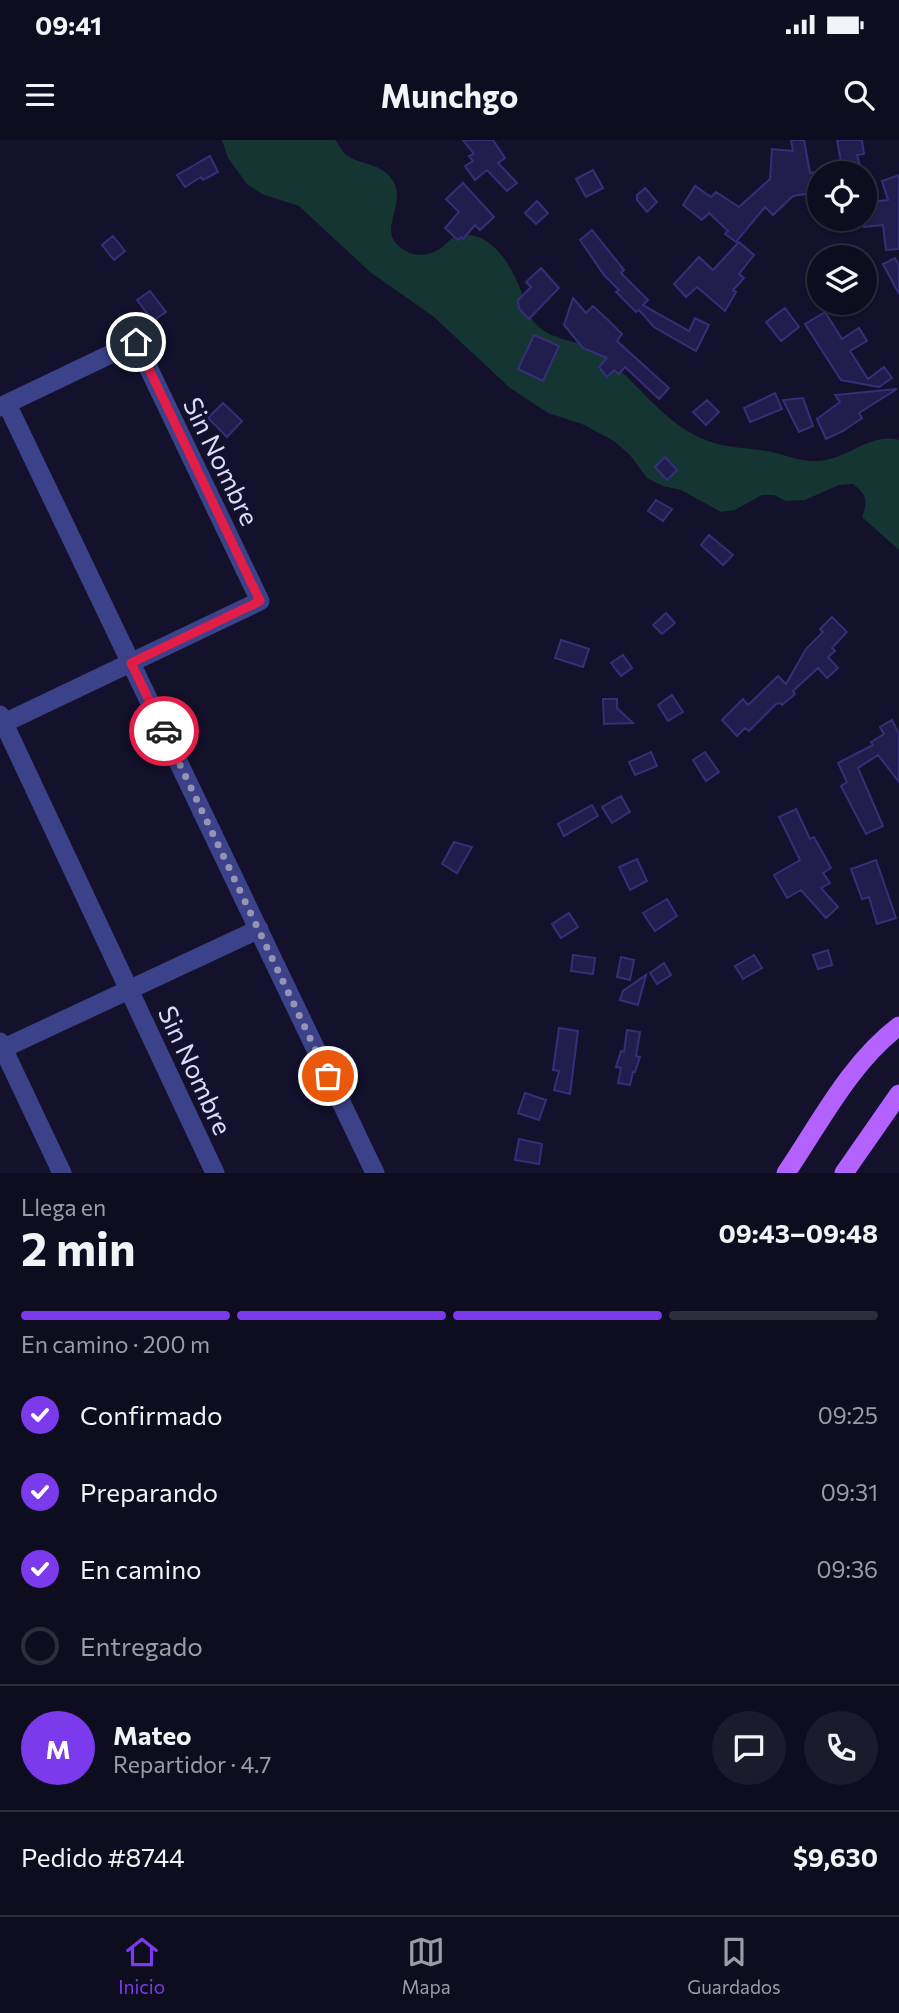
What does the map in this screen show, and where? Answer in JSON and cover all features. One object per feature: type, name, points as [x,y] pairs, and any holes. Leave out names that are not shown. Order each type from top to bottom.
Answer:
[{"type":"main road","points":[[786,1173],[859,1065],[899,1026]]},
{"type":"main road","points":[[844,1173],[899,1094]]},
{"type":"street","name":"Sin Nombre","points":[[215,1173],[1,721],[131,663],[260,601],[136,342],[4,405],[131,663],[375,1173]]},
{"type":"street","name":"Sin Nombre","points":[[62,1173],[1,1047],[258,929]]},
{"type":"green space","points":[[222,140],[335,140],[346,155],[384,171],[393,181],[397,197],[391,228],[399,247],[409,253],[421,255],[438,250],[458,236],[482,238],[500,253],[508,265],[528,312],[542,330],[598,352],[666,415],[696,436],[720,445],[811,461],[839,456],[878,440],[899,440],[899,550],[862,517],[865,499],[853,484],[839,485],[805,500],[786,501],[774,495],[762,495],[735,510],[721,512],[681,490],[663,486],[647,478],[630,455],[614,441],[582,424],[548,413],[510,388],[434,317],[370,272],[299,206],[262,194],[247,184],[228,158]]},
{"type":"building","points":[[463,140],[493,140],[505,158],[498,163],[517,183],[507,191],[487,170],[475,180],[465,166],[473,161],[469,156],[474,154]]},
{"type":"building","points":[[791,140],[804,140],[808,161],[807,194],[793,196],[773,215],[765,207],[736,242],[725,234],[728,231],[709,213],[702,220],[683,205],[695,186],[711,197],[716,192],[739,207],[770,179],[772,149],[793,151]]},
{"type":"building","points":[[837,140],[862,140],[864,154],[857,155],[859,161],[841,161]]},
{"type":"building","points":[[210,156],[218,172],[203,180],[201,177],[185,187],[177,175]]},
{"type":"building","points":[[593,170],[603,188],[586,197],[576,179]]},
{"type":"building","points":[[899,175],[899,249],[886,250],[883,225],[877,226],[877,201],[888,200],[882,181]]},
{"type":"building","points":[[463,183],[494,217],[480,230],[475,225],[463,239],[461,237],[458,240],[445,228],[459,212],[446,199]]},
{"type":"building","points":[[645,188],[657,202],[647,212],[637,200],[637,195]]},
{"type":"building","points":[[537,201],[548,213],[536,224],[525,213]]},
{"type":"building","points":[[592,230],[624,270],[621,273],[648,300],[643,305],[689,331],[695,318],[709,325],[696,351],[654,327],[639,310],[636,312],[616,292],[619,290],[604,275],[580,240]]},
{"type":"building","points":[[113,236],[125,251],[114,260],[102,245]]},
{"type":"building","points":[[739,242],[754,255],[739,274],[744,278],[733,290],[736,292],[725,311],[697,287],[686,297],[674,284],[699,257],[713,270]]},
{"type":"building","points":[[895,258],[899,266],[899,294],[883,264]]},
{"type":"building","points":[[541,268],[559,288],[529,319],[519,309],[518,300],[531,287],[526,282]]},
{"type":"building","points":[[150,291],[166,312],[153,321],[137,300]]},
{"type":"building","points":[[573,298],[586,313],[593,306],[609,321],[622,334],[617,341],[669,388],[659,399],[625,367],[619,374],[614,370],[607,377],[599,367],[607,358],[583,348],[564,325]]},
{"type":"building","points":[[785,308],[799,327],[781,341],[766,322]]},
{"type":"building","points":[[820,315],[827,315],[842,339],[859,328],[867,341],[850,351],[868,379],[884,367],[892,378],[879,387],[841,380],[805,324]]},
{"type":"building","points":[[534,335],[559,346],[543,381],[518,369]]},
{"type":"building","points":[[897,389],[859,413],[862,418],[826,439],[817,419],[840,402],[835,395]]},
{"type":"building","points":[[775,393],[782,409],[750,422],[744,408]]},
{"type":"building","points":[[803,398],[813,426],[799,432],[783,400]]},
{"type":"building","points":[[707,400],[719,412],[706,425],[693,412]]},
{"type":"building","points":[[223,403],[242,421],[227,437],[208,418]]},
{"type":"building","points":[[665,457],[677,470],[667,480],[655,467]]},
{"type":"building","points":[[656,500],[672,509],[663,521],[648,511]]},
{"type":"building","points":[[709,535],[733,555],[723,565],[701,545]]},
{"type":"building","points":[[666,613],[675,623],[662,634],[653,625]]},
{"type":"building","points":[[832,617],[847,632],[832,648],[835,651],[828,657],[838,668],[827,678],[818,668],[782,705],[776,704],[749,731],[745,728],[737,736],[722,720],[743,699],[748,705],[778,676],[786,684],[806,649],[823,632],[820,629]]},
{"type":"building","points":[[561,640],[589,649],[583,667],[555,658]]},
{"type":"building","points":[[623,655],[632,668],[621,676],[611,663]]},
{"type":"building","points":[[672,695],[683,712],[668,721],[658,705]]},
{"type":"building","points":[[603,699],[617,699],[617,708],[633,723],[604,724]]},
{"type":"building","points":[[892,720],[899,734],[899,782],[878,755],[858,768],[883,826],[866,834],[841,786],[847,782],[838,763],[873,745],[871,742],[884,734],[880,727]]},
{"type":"building","points":[[651,752],[657,766],[635,775],[629,762]]},
{"type":"building","points":[[705,752],[719,772],[706,781],[693,760]]},
{"type":"building","points":[[621,796],[630,812],[612,823],[602,807]]},
{"type":"building","points":[[592,805],[598,816],[564,836],[558,824]]},
{"type":"building","points":[[796,809],[810,839],[814,837],[831,868],[823,873],[830,883],[821,888],[838,907],[826,918],[801,890],[787,898],[774,875],[800,860],[779,817]]},
{"type":"building","points":[[454,842],[472,847],[457,873],[442,864]]},
{"type":"building","points":[[637,859],[647,881],[630,890],[619,867]]},
{"type":"building","points":[[876,860],[896,918],[877,924],[869,897],[862,899],[851,869]]},
{"type":"building","points":[[667,899],[677,916],[655,931],[643,913]]},
{"type":"building","points":[[569,913],[578,927],[561,938],[552,924]]},
{"type":"building","points":[[828,950],[832,965],[818,969],[813,955]]},
{"type":"building","points":[[573,955],[595,958],[593,974],[571,971]]},
{"type":"building","points":[[754,955],[762,968],[743,979],[735,966]]},
{"type":"building","points":[[621,957],[634,960],[630,980],[617,977]]},
{"type":"building","points":[[664,963],[671,975],[657,984],[650,973]]},
{"type":"building","points":[[646,975],[638,1005],[620,1000],[623,991]]},
{"type":"building","points":[[559,1028],[578,1031],[570,1094],[554,1090],[559,1071],[553,1070]]},
{"type":"building","points":[[627,1030],[640,1032],[636,1056],[640,1057],[630,1085],[618,1083],[621,1068],[616,1067],[621,1051],[624,1052]]},
{"type":"building","points":[[525,1093],[546,1100],[539,1120],[518,1113]]},
{"type":"building","points":[[519,1139],[542,1144],[539,1164],[515,1160]]},
{"type":"way so far","points":[[164,731],[328,1076]]},
{"type":"route","points":[[136,342],[260,601],[131,663],[164,731]]}]
